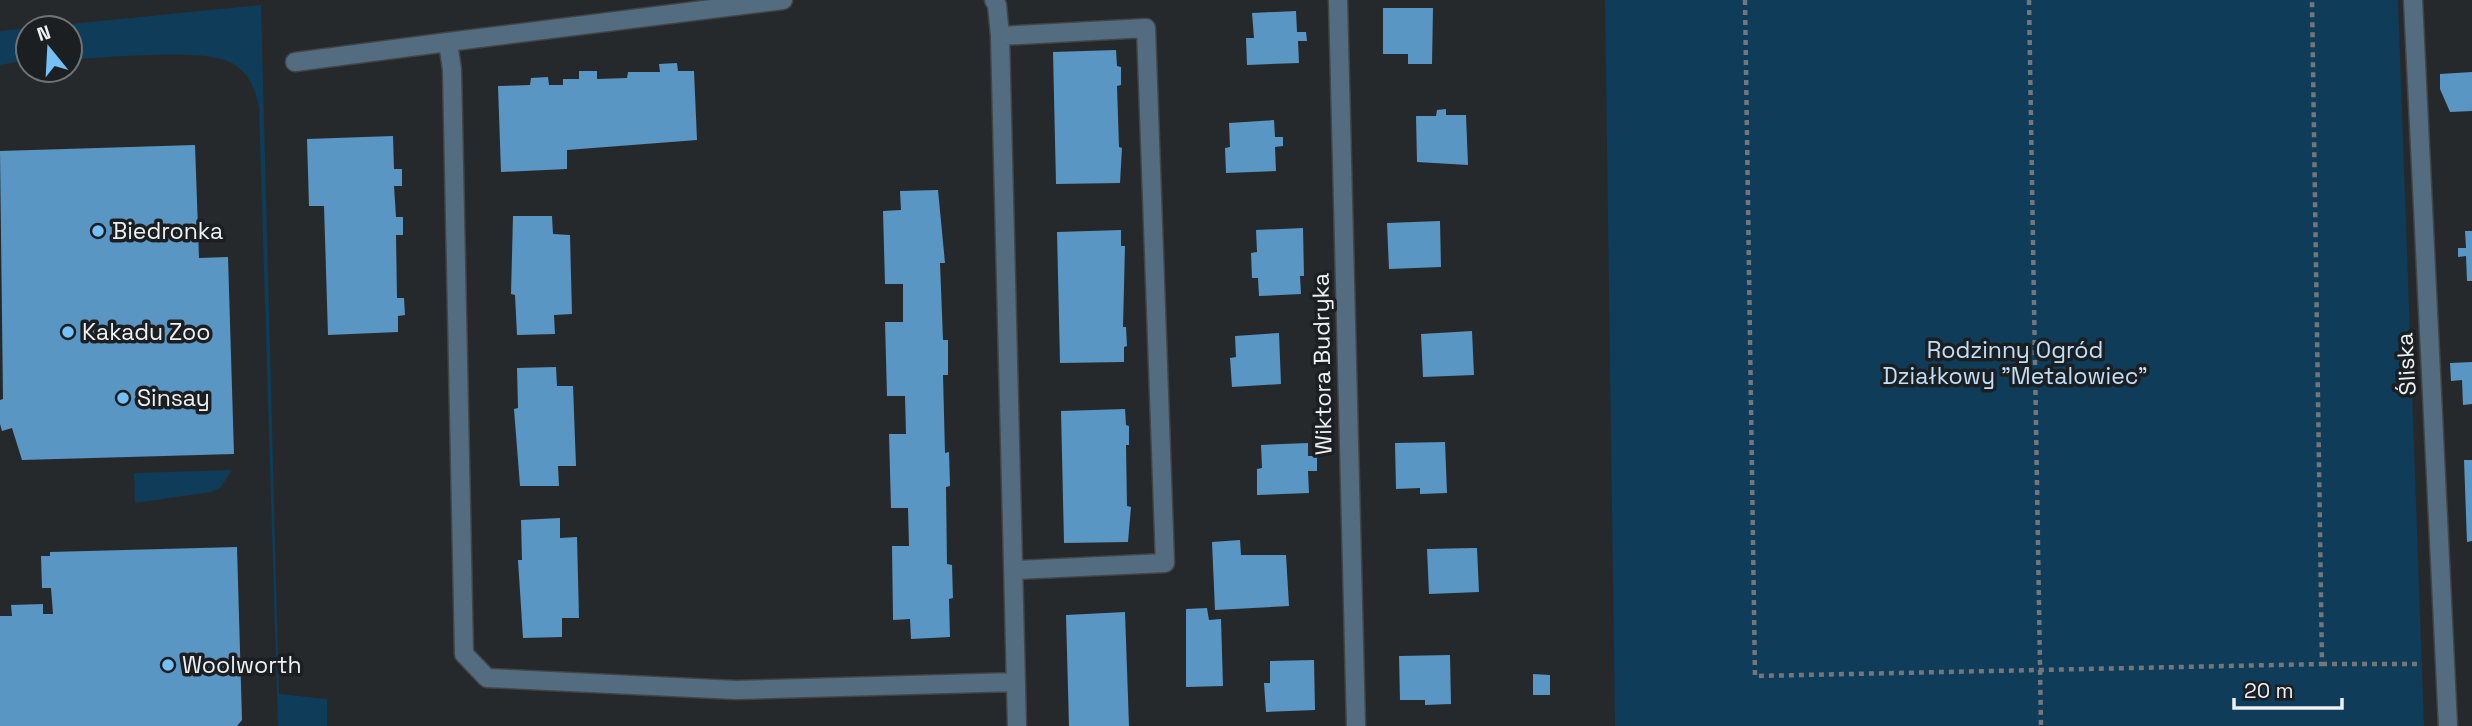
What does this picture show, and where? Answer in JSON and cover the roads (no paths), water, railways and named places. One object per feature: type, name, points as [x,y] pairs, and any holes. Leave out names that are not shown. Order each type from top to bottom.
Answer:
[{"type":"street","points":[[295,62],[783,0]]},
{"type":"street","points":[[994,0],[998,5],[1000,36],[1017,726]]},
{"type":"street","name":"Wiktora Budryka","points":[[1338,0],[1356,726]]},
{"type":"street","name":"Śliska","points":[[2413,0],[2448,726]]},
{"type":"street","points":[[1000,36],[1146,28],[1165,563],[1014,570]]},
{"type":"street","points":[[449,42],[464,654],[487,678],[736,690],[1016,682]]},
{"type":"place","name":"Biedronka","points":[[98,231]]},
{"type":"place","name":"Kakadu Zoo","points":[[68,332]]},
{"type":"place","name":"Sinsay","points":[[123,398]]},
{"type":"place","name":"Woolworth","points":[[168,665]]},
{"type":"park label","name":"Rodzinny Ogród Działkowy \"Metalowiec\"","points":[[2015,363]]}]
